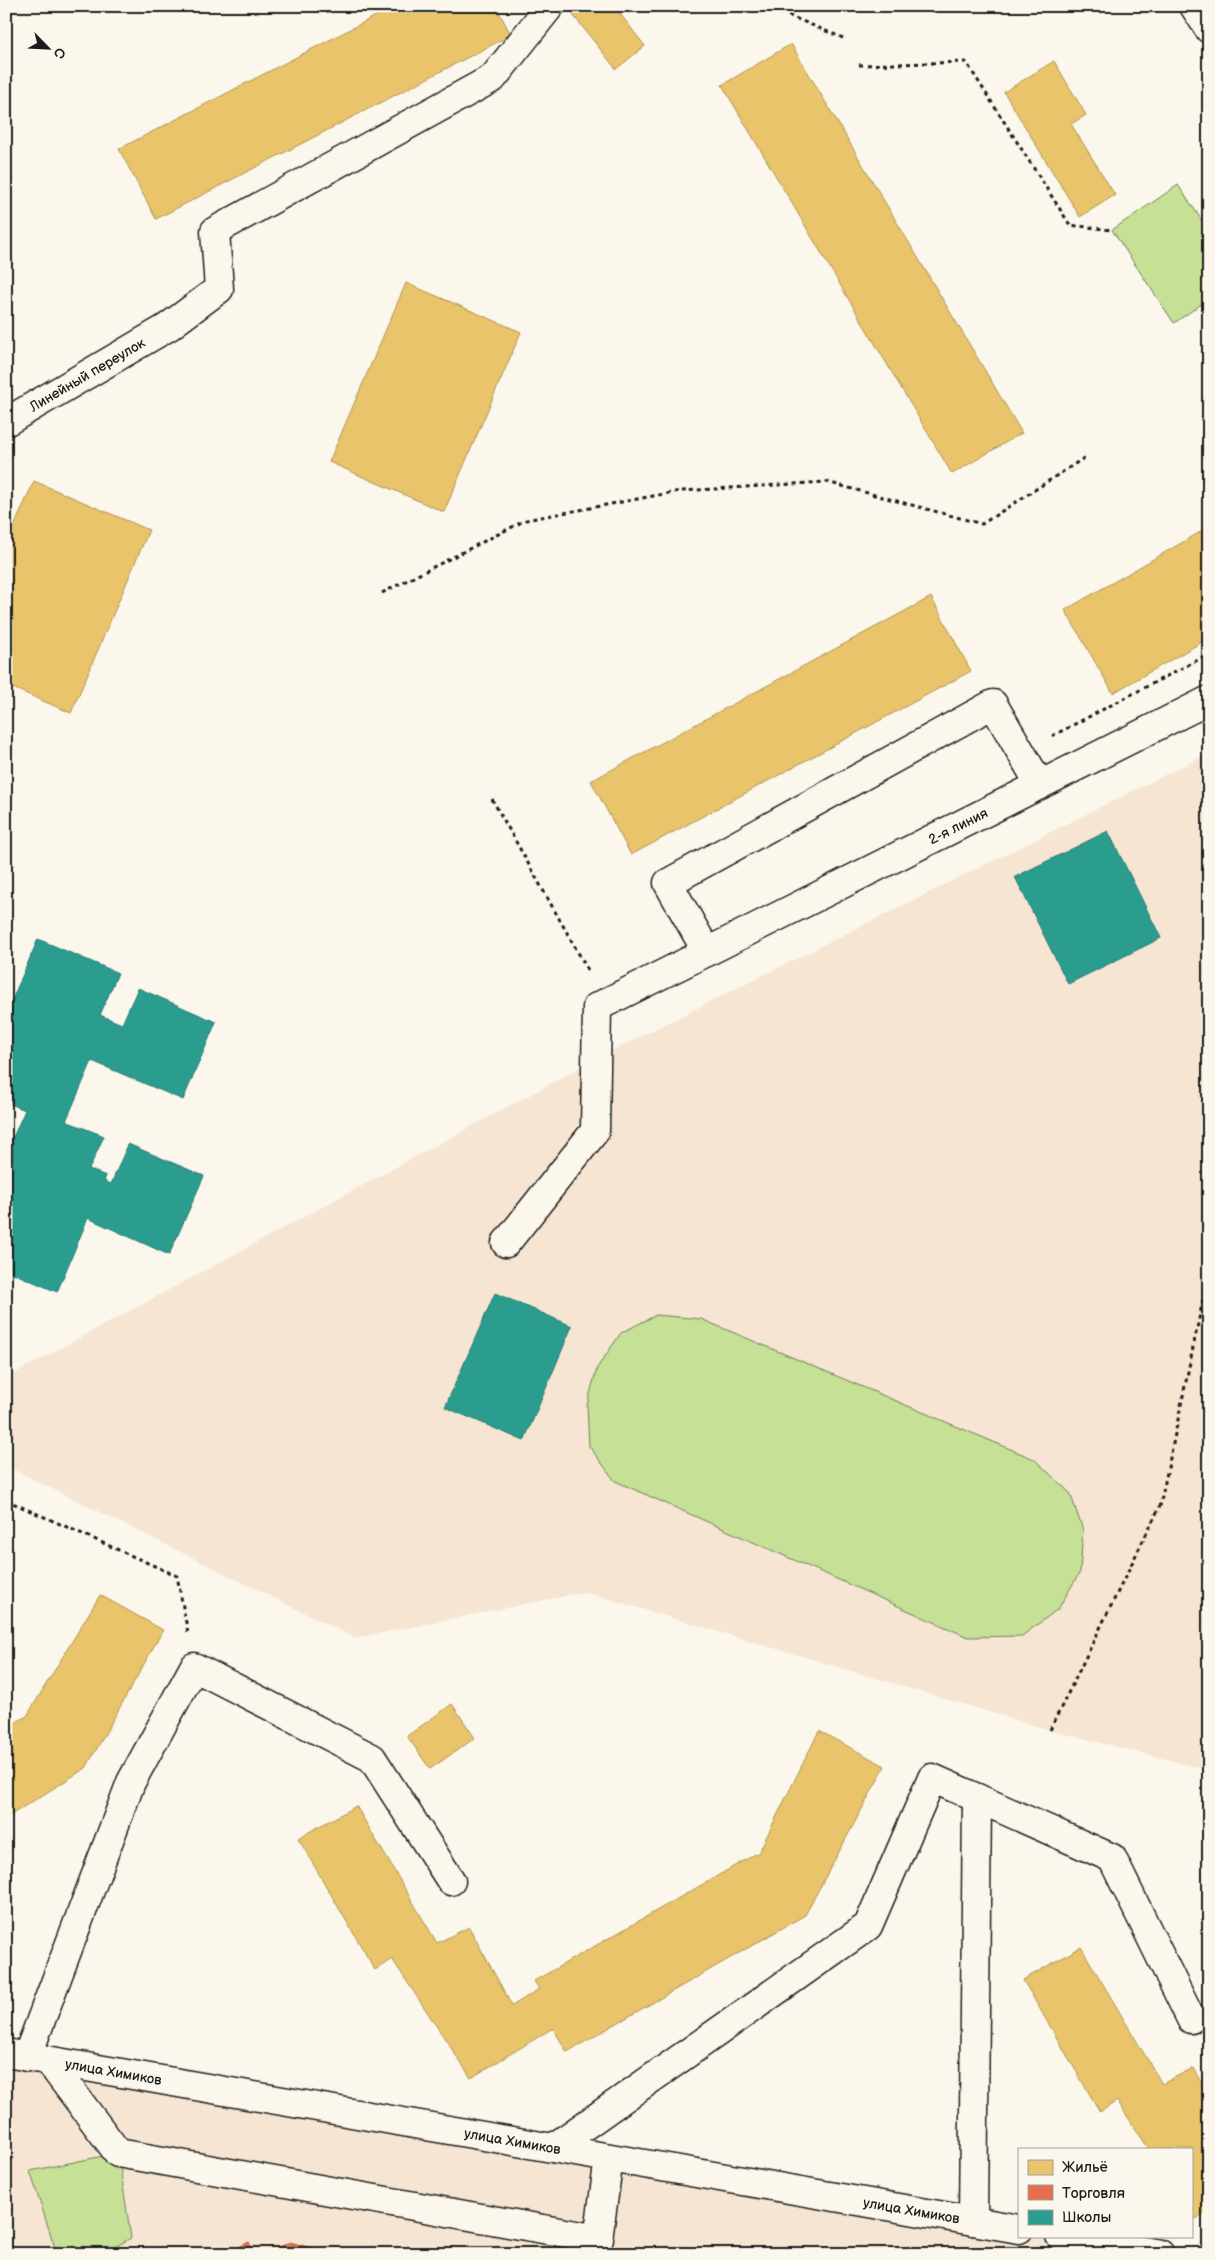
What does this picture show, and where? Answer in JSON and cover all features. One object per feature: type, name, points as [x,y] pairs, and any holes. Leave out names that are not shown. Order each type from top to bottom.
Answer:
[{"type":"street","name":"Линейный переулок","points":[[6,422],[168,326],[219,288],[216,231],[493,78],[550,6]]},
{"type":"street","points":[[1194,6],[1209,29]]},
{"type":"street","name":"2-я линия","points":[[606,1003],[1209,700]]},
{"type":"street","points":[[707,952],[668,883],[993,704],[1040,784]]},
{"type":"street","points":[[506,1243],[595,1131],[597,1007],[606,1003]]},
{"type":"street","points":[[451,1881],[372,1758],[194,1667],[131,1782],[27,2057],[118,2153],[597,2246],[609,2158]]},
{"type":"street","points":[[553,2148],[868,1926],[932,1778],[1112,1858],[1192,2019]]},
{"type":"street","points":[[973,2221],[977,1798]]},
{"type":"street","name":"улица Химиков","points":[[27,2057],[1018,2229]]},
{"type":"street","points":[[1071,2238],[1158,2254]]},
{"type":"path","points":[[766,6],[843,38]]},
{"type":"path","points":[[858,65],[966,62],[1070,225],[1112,230]]},
{"type":"path","points":[[382,593],[526,520],[680,491],[827,482],[982,524],[1086,456]]},
{"type":"path","points":[[1021,752],[1209,654]]},
{"type":"path","points":[[492,799],[606,1003]]},
{"type":"path","points":[[1050,1730],[1160,1506],[1209,1271]]},
{"type":"path","points":[[6,1500],[177,1576],[194,1667]]},
{"type":"shaded area","points":[[1209,753],[1209,1770],[1050,1730],[585,1592],[356,1638],[6,1466],[6,1378],[609,1052]]},
{"type":"shaded area","points":[[6,2053],[1018,2236],[1018,2238],[1067,2238],[1124,2254],[6,2254]]},
{"type":"green space","points":[[1178,185],[1209,231],[1209,299],[1174,323],[1112,230]]},
{"type":"green space","points":[[656,1315],[701,1319],[1034,1459],[1070,1493],[1083,1530],[1080,1572],[1058,1609],[1022,1636],[968,1637],[615,1481],[589,1446],[587,1405],[597,1368],[621,1333]]},
{"type":"green space","points":[[118,2153],[131,2238],[102,2254],[57,2254],[30,2171]]},
{"type":"building: Жильё","points":[[395,6],[496,6],[511,35],[156,219],[119,149]]},
{"type":"building: Жильё","points":[[584,6],[614,6],[645,46],[616,69],[573,15]]},
{"type":"building: Жильё","points":[[791,44],[1022,433],[952,474],[722,85]]},
{"type":"building: Жильё","points":[[1054,61],[1086,115],[1071,124],[1115,195],[1080,217],[1004,92]]},
{"type":"building: Жильё","points":[[406,283],[521,332],[444,512],[329,462]]},
{"type":"building: Жильё","points":[[34,481],[149,530],[71,713],[6,685],[6,545]]},
{"type":"building: Жильё","points":[[1209,527],[1209,638],[1113,693],[1065,610]]},
{"type":"building: Жильё","points":[[931,597],[971,671],[631,855],[591,781]]},
{"type":"building: Жильё","points":[[100,1595],[163,1630],[86,1768],[6,1818],[6,1728],[27,1716]]},
{"type":"building: Жильё","points":[[452,1704],[475,1738],[430,1769],[407,1736]]},
{"type":"building: Жильё","points":[[819,1731],[885,1766],[805,1915],[567,2052],[553,2028],[471,2078],[392,1959],[375,1970],[298,1838],[356,1806],[437,1943],[469,1927],[512,2006],[539,1989],[534,1981],[759,1852]]},
{"type":"building: Жильё","points":[[1081,1947],[1162,2084],[1193,2068],[1209,2096],[1209,2211],[1196,2219],[1192,2213],[1192,2148],[1148,2148],[1117,2101],[1100,2112],[1023,1980]]},
{"type":"building: Торговля","points":[[249,2242],[254,2254],[224,2254]]},
{"type":"building: Торговля","points":[[290,2242],[333,2254],[266,2254]]},
{"type":"building: Школы","points":[[1108,831],[1161,938],[1068,984],[1015,877]]},
{"type":"building: Школы","points":[[38,939],[118,973],[100,1015],[122,1024],[138,988],[216,1022],[183,1100],[92,1061],[66,1121],[104,1136],[89,1169],[106,1176],[104,1181],[111,1184],[128,1144],[204,1176],[169,1255],[88,1218],[57,1292],[6,1270],[6,1153],[25,1110],[6,1102],[6,1014]]},
{"type":"building: Школы","points":[[495,1293],[572,1326],[524,1441],[445,1407]]}]
